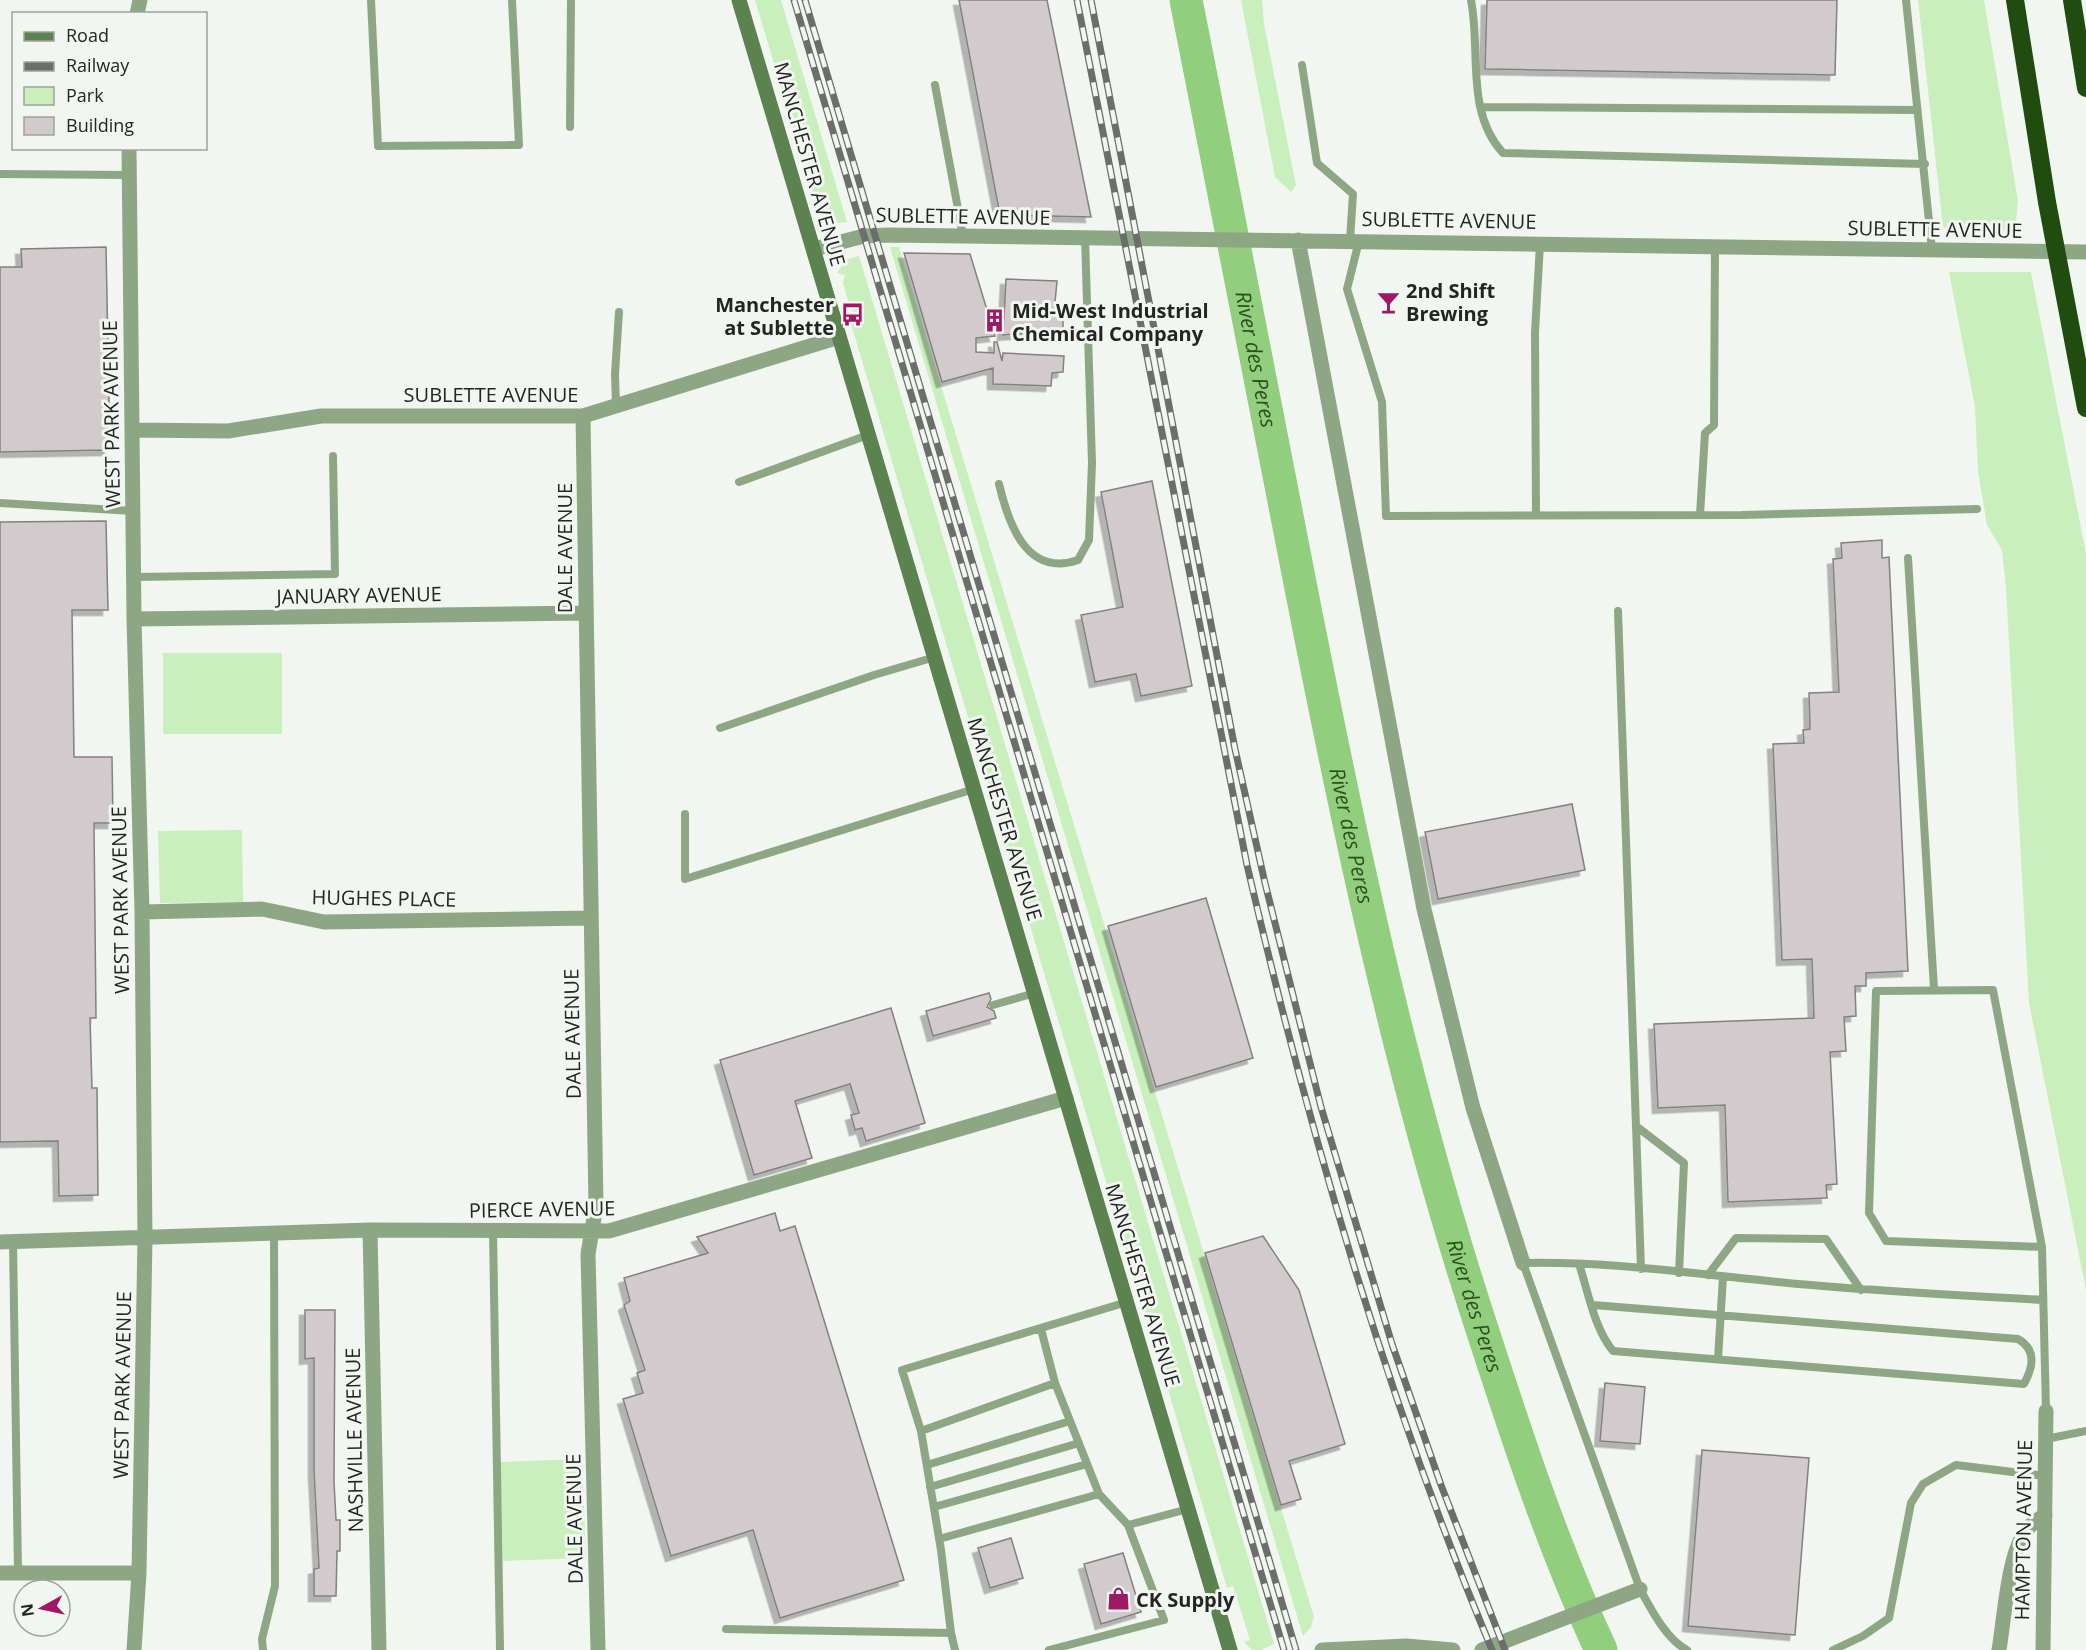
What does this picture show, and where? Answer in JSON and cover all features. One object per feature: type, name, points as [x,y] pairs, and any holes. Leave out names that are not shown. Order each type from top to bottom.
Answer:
[{"type":"highway","points":[[2015,0],[2047,202],[2086,408]]},
{"type":"highway","points":[[2072,0],[2086,88]]},
{"type":"main road","name":"MANCHESTER AVENUE","points":[[739,0],[1230,1650]]},
{"type":"street","name":"WEST PARK AVENUE","points":[[129,150],[134,430],[134,619],[142,912],[145,1238],[139,1573],[134,1650]]},
{"type":"street","name":"SUBLETTE AVENUE","points":[[814,249],[875,235],[2086,252]]},
{"type":"street","points":[[1298,240],[1424,909],[1473,1108],[1523,1263]]},
{"type":"street","name":"SUBLETTE AVENUE","points":[[134,430],[228,431],[286,424],[321,416],[584,416],[839,337]]},
{"type":"street","name":"DALE AVENUE","points":[[584,416],[585,614],[596,1206],[594,1232],[588,1254],[598,1650]]},
{"type":"street","name":"JANUARY AVENUE","points":[[134,619],[585,614]]},
{"type":"street","name":"HUGHES PLACE","points":[[142,912],[262,909],[324,922],[591,918]]},
{"type":"street","name":"PIERCE AVENUE","points":[[6,1241],[370,1230],[594,1232],[623,1229],[1066,1098]]},
{"type":"street","name":"NASHVILLE AVENUE","points":[[370,1230],[379,1650]]},
{"type":"street","name":"HAMPTON AVENUE","points":[[2043,1650],[2046,1411]]},
{"type":"street","points":[[1999,1650],[2008,1591],[2022,1536],[2030,1525],[2045,1515]]},
{"type":"street","points":[[0,1573],[139,1573]]},
{"type":"street","points":[[1482,1650],[1544,1628],[1640,1589]]},
{"type":"street","points":[[1322,1650],[1406,1646],[1453,1650]]},
{"type":"lane","points":[[371,0],[378,146],[519,145],[512,0]]},
{"type":"lane","points":[[570,127],[571,0]]},
{"type":"lane","points":[[1471,0],[1480,107],[1483,121],[1495,144],[1503,153],[1924,164]]},
{"type":"lane","points":[[1906,0],[1932,250]]},
{"type":"lane","points":[[1302,65],[1317,163],[1353,194],[1355,240],[1347,289],[1382,402],[1386,516],[1700,515],[1977,509]]},
{"type":"lane","points":[[935,86],[963,236]]},
{"type":"lane","points":[[1480,107],[1917,110]]},
{"type":"lane","points":[[0,174],[129,175]]},
{"type":"lane","points":[[999,483],[1007,519],[1021,544],[1042,559],[1062,565],[1078,560],[1089,540],[1092,463],[1085,238]]},
{"type":"lane","points":[[1536,515],[1535,332],[1540,243]]},
{"type":"lane","points":[[1700,515],[1704,433],[1714,425],[1715,246]]},
{"type":"lane","points":[[616,406],[615,374],[619,312]]},
{"type":"lane","points":[[740,482],[868,435]]},
{"type":"lane","points":[[134,577],[335,574],[333,456]]},
{"type":"lane","points":[[0,503],[134,510]]},
{"type":"lane","points":[[1908,558],[1934,989]]},
{"type":"lane","points":[[1618,611],[1641,1269]]},
{"type":"lane","points":[[720,728],[874,675],[935,657]]},
{"type":"lane","points":[[685,814],[685,879],[974,789]]},
{"type":"lane","points":[[2042,1247],[1886,1241],[1869,1213],[1876,991],[1993,990],[2042,1247],[2046,1411]]},
{"type":"lane","points":[[993,1005],[1035,993]]},
{"type":"lane","points":[[1636,1126],[1684,1163],[1679,1273]]},
{"type":"lane","points":[[493,1232],[500,1650]]},
{"type":"lane","points":[[263,1650],[262,1639],[275,1586],[274,1233]]},
{"type":"lane","points":[[1708,1275],[1736,1238],[1826,1239],[1861,1290]]},
{"type":"lane","points":[[6,1241],[18,1572]]},
{"type":"lane","points":[[1687,1650],[1679,1646],[1640,1589],[1523,1263],[1579,1264],[1861,1290],[2043,1300]]},
{"type":"lane","points":[[1579,1264],[1605,1341],[1613,1351],[2024,1384],[2031,1370],[2031,1351],[2018,1339],[1593,1305]]},
{"type":"lane","points":[[1719,1359],[1723,1277]]},
{"type":"lane","points":[[956,1650],[951,1633],[939,1539],[921,1431],[902,1370],[1127,1302]]},
{"type":"lane","points":[[1041,1329],[1055,1383],[1099,1494],[1128,1525],[1164,1620],[1049,1650]]},
{"type":"lane","points":[[921,1431],[1055,1383]]},
{"type":"lane","points":[[927,1466],[1070,1421]]},
{"type":"lane","points":[[2046,1439],[2086,1431]]},
{"type":"lane","points":[[930,1487],[1079,1443]]},
{"type":"lane","points":[[934,1507],[1088,1464]]},
{"type":"lane","points":[[1833,1650],[1863,1636],[1889,1618],[1911,1503],[1923,1484],[1956,1465],[2045,1476]]},
{"type":"lane","points":[[939,1539],[1099,1494]]},
{"type":"lane","points":[[1128,1525],[1188,1509]]},
{"type":"lane","points":[[726,1629],[951,1633]]},
{"type":"green space","points":[[755,0],[781,0],[847,222],[829,224],[818,212]]},
{"type":"green space","points":[[1241,0],[1262,0],[1264,24],[1296,185],[1291,192],[1275,177]]},
{"type":"green space","points":[[1918,0],[1984,0],[2018,201],[2015,231],[1962,231],[1943,227]]},
{"type":"green space","points":[[890,247],[899,247],[1314,1617],[1311,1627],[1303,1636]]},
{"type":"green space","points":[[859,256],[1274,1644],[1261,1650],[1252,1650],[1244,1642],[1250,1640],[1233,1586],[1227,1588],[849,317],[855,314],[854,310],[851,311],[843,283],[845,275],[837,273],[847,259]]},
{"type":"green space","points":[[1949,272],[2031,272],[2086,554],[2086,1290],[2029,1003],[2002,550],[1987,525],[1978,471],[1975,407]]},
{"type":"green space","points":[[163,653],[282,653],[282,734],[163,734]]},
{"type":"green space","points":[[242,830],[243,902],[160,903],[158,831]]},
{"type":"green space","points":[[582,1459],[586,1558],[503,1561],[500,1462]]},
{"type":"building","points":[[959,0],[1047,0],[1091,217],[1000,215]]},
{"type":"building","points":[[1487,0],[1837,0],[1835,75],[1485,69]]},
{"type":"building","points":[[106,247],[110,450],[0,452],[0,267],[22,267],[21,249]]},
{"type":"building","name":"Mid-West Industrial Chemical Company","points":[[904,253],[970,254],[995,336],[976,338],[976,352],[994,353],[994,342],[997,342],[1002,361],[1003,353],[1064,356],[1063,372],[1052,373],[1051,386],[993,384],[993,368],[942,382]]},
{"type":"building","points":[[1006,279],[1057,281],[1054,313],[1063,313],[1063,330],[1003,335]]},
{"type":"building","points":[[1152,481],[1192,686],[1141,696],[1136,674],[1095,682],[1081,615],[1123,607],[1101,492]]},
{"type":"building","points":[[106,521],[108,610],[72,610],[74,757],[112,757],[113,823],[94,823],[96,1018],[90,1018],[92,1088],[97,1088],[98,1195],[59,1196],[58,1141],[0,1142],[0,522]]},
{"type":"building","points":[[1882,540],[1882,558],[1889,557],[1908,971],[1866,973],[1866,986],[1855,986],[1856,1016],[1844,1017],[1846,1051],[1830,1052],[1837,1184],[1826,1185],[1827,1198],[1728,1202],[1725,1105],[1658,1108],[1654,1024],[1814,1018],[1812,959],[1782,960],[1773,744],[1804,743],[1803,730],[1810,729],[1809,693],[1839,692],[1833,559],[1842,558],[1841,543]]},
{"type":"building","points":[[1572,804],[1585,870],[1438,899],[1425,832]]},
{"type":"building","points":[[1206,898],[1253,1058],[1156,1087],[1108,926]]},
{"type":"building","points":[[989,993],[991,999],[987,1007],[994,1011],[996,1018],[933,1036],[926,1011]]},
{"type":"building","points":[[891,1008],[925,1123],[866,1141],[862,1128],[855,1130],[851,1115],[859,1113],[850,1084],[795,1101],[812,1158],[754,1175],[720,1060]]},
{"type":"building","points":[[775,1213],[780,1231],[795,1226],[904,1580],[780,1618],[753,1530],[671,1556],[623,1399],[643,1393],[637,1373],[645,1370],[624,1305],[630,1301],[624,1278],[708,1253],[697,1237]]},
{"type":"building","points":[[1263,1236],[1299,1290],[1345,1444],[1289,1461],[1301,1499],[1281,1505],[1205,1253]]},
{"type":"building","points":[[305,1310],[335,1310],[334,1482],[336,1520],[340,1520],[336,1596],[314,1596],[314,1569],[319,1568],[314,1471],[314,1358],[305,1359]]},
{"type":"building","points":[[1605,1383],[1645,1387],[1640,1444],[1600,1441]]},
{"type":"building","points":[[1702,1450],[1809,1458],[1795,1635],[1688,1626]]},
{"type":"building","points":[[1011,1538],[1023,1578],[990,1588],[978,1548]]},
{"type":"building","points":[[1123,1553],[1141,1612],[1101,1624],[1084,1564]]},
{"type":"waterway","name":"River des Peres","points":[[1186,0],[1332,744],[1375,941],[1399,1038],[1424,1136],[1482,1329],[1551,1532],[1601,1650]]},
{"type":"railway","points":[[794,0],[1284,1650]]},
{"type":"railway","points":[[805,0],[1296,1650]]},
{"type":"railway","points":[[1077,0],[1247,865],[1271,965],[1324,1164],[1384,1361],[1454,1555],[1492,1650]]},
{"type":"railway","points":[[1091,0],[1235,749],[1265,883],[1321,1107],[1392,1344],[1441,1485],[1505,1650]]},
{"type":"place","name":"2nd Shift Brewing","points":[[1388,302]]},
{"type":"place","name":"Manchester at Sublette","points":[[852,315]]},
{"type":"place","name":"Mid-West Industrial Chemical Company","points":[[994,321]]},
{"type":"place","name":"CK Supply","points":[[1118,1599]]}]
